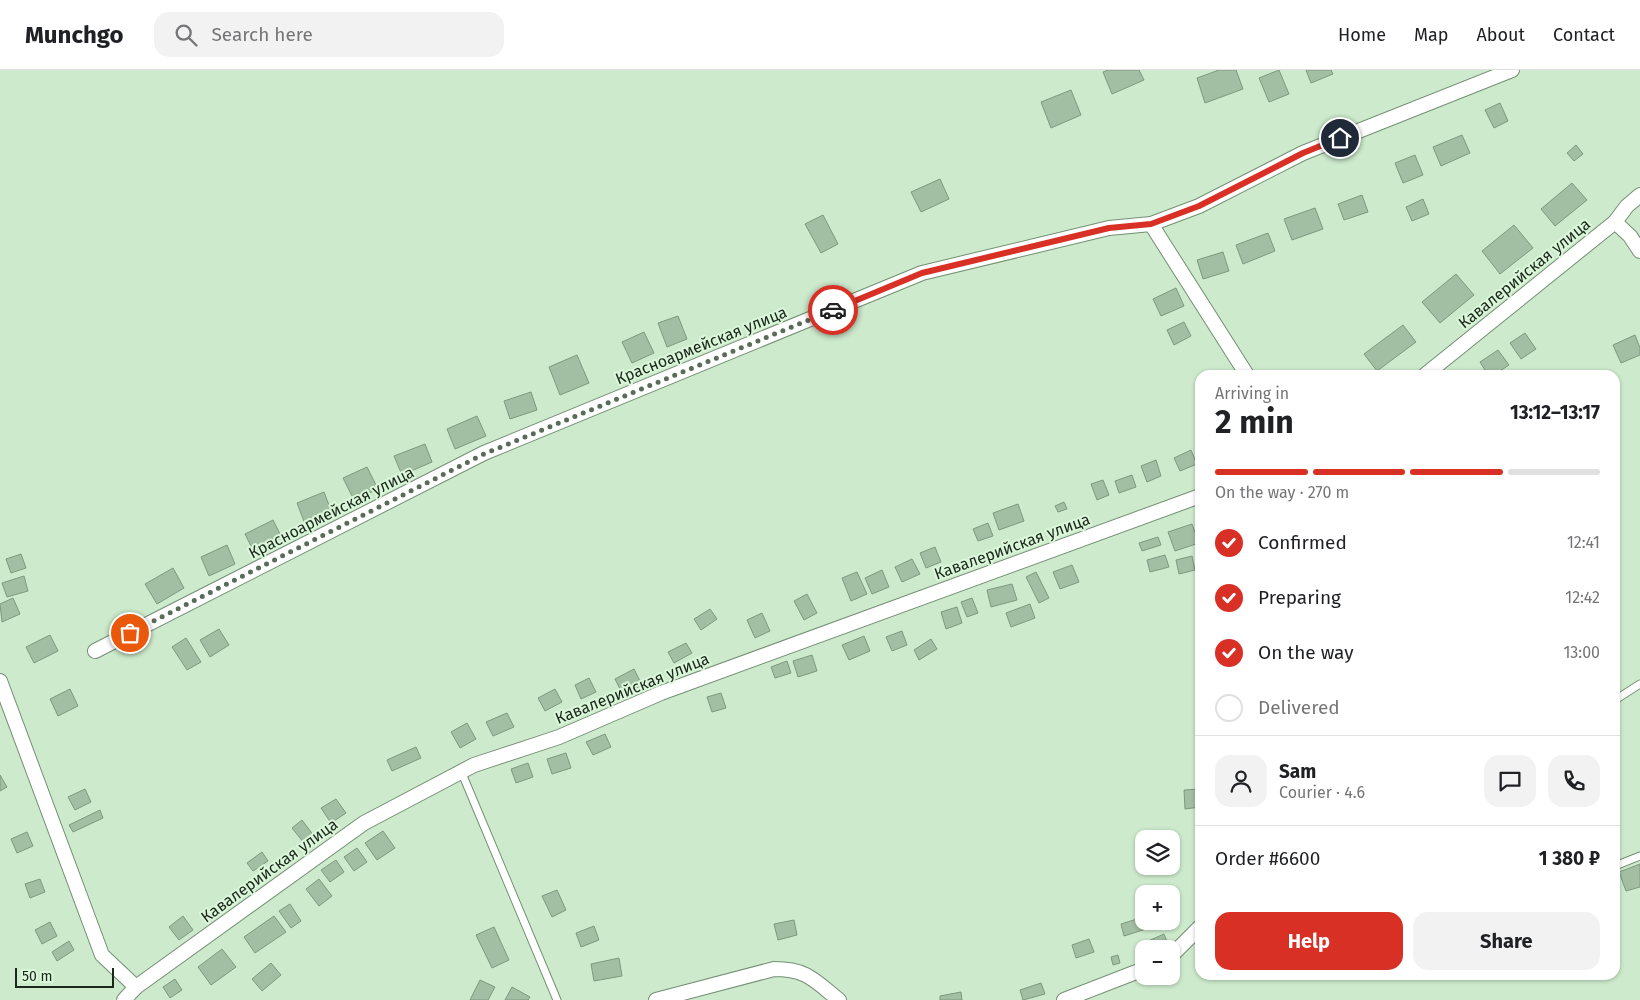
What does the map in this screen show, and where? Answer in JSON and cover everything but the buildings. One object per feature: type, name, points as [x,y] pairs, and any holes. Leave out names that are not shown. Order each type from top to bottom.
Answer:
[{"type":"street","name":"Красноармейская улица","points":[[95,651],[484,454],[922,273],[1109,228],[1151,224],[1199,206],[1303,153],[1512,70]]},
{"type":"street","points":[[1614,222],[1627,206],[1640,196]]},
{"type":"street","name":"Кавалерийская улица","points":[[1430,370],[1614,222],[1630,236],[1640,251]]},
{"type":"street","points":[[1151,224],[1244,370]]},
{"type":"street","name":"Кавалерийская улица","points":[[124,1000],[136,987],[364,823],[474,765],[560,737],[660,693],[1195,498]]},
{"type":"street","points":[[0,681],[7,719],[102,955],[136,987]]},
{"type":"street","points":[[1180,947],[1195,932]]},
{"type":"street","points":[[656,1000],[749,974],[794,969],[810,976],[838,1000]]},
{"type":"street","points":[[1064,1000],[1135,972]]},
{"type":"lane","points":[[1620,697],[1640,684]]},
{"type":"lane","points":[[462,771],[558,1000]]},
{"type":"lane","points":[[1620,864],[1640,856]]},
{"type":"way so far","points":[[130,633],[484,454],[833,310]]},
{"type":"route","points":[[833,310],[922,273],[1109,228],[1151,224],[1199,206],[1303,153],[1340,138]]}]
